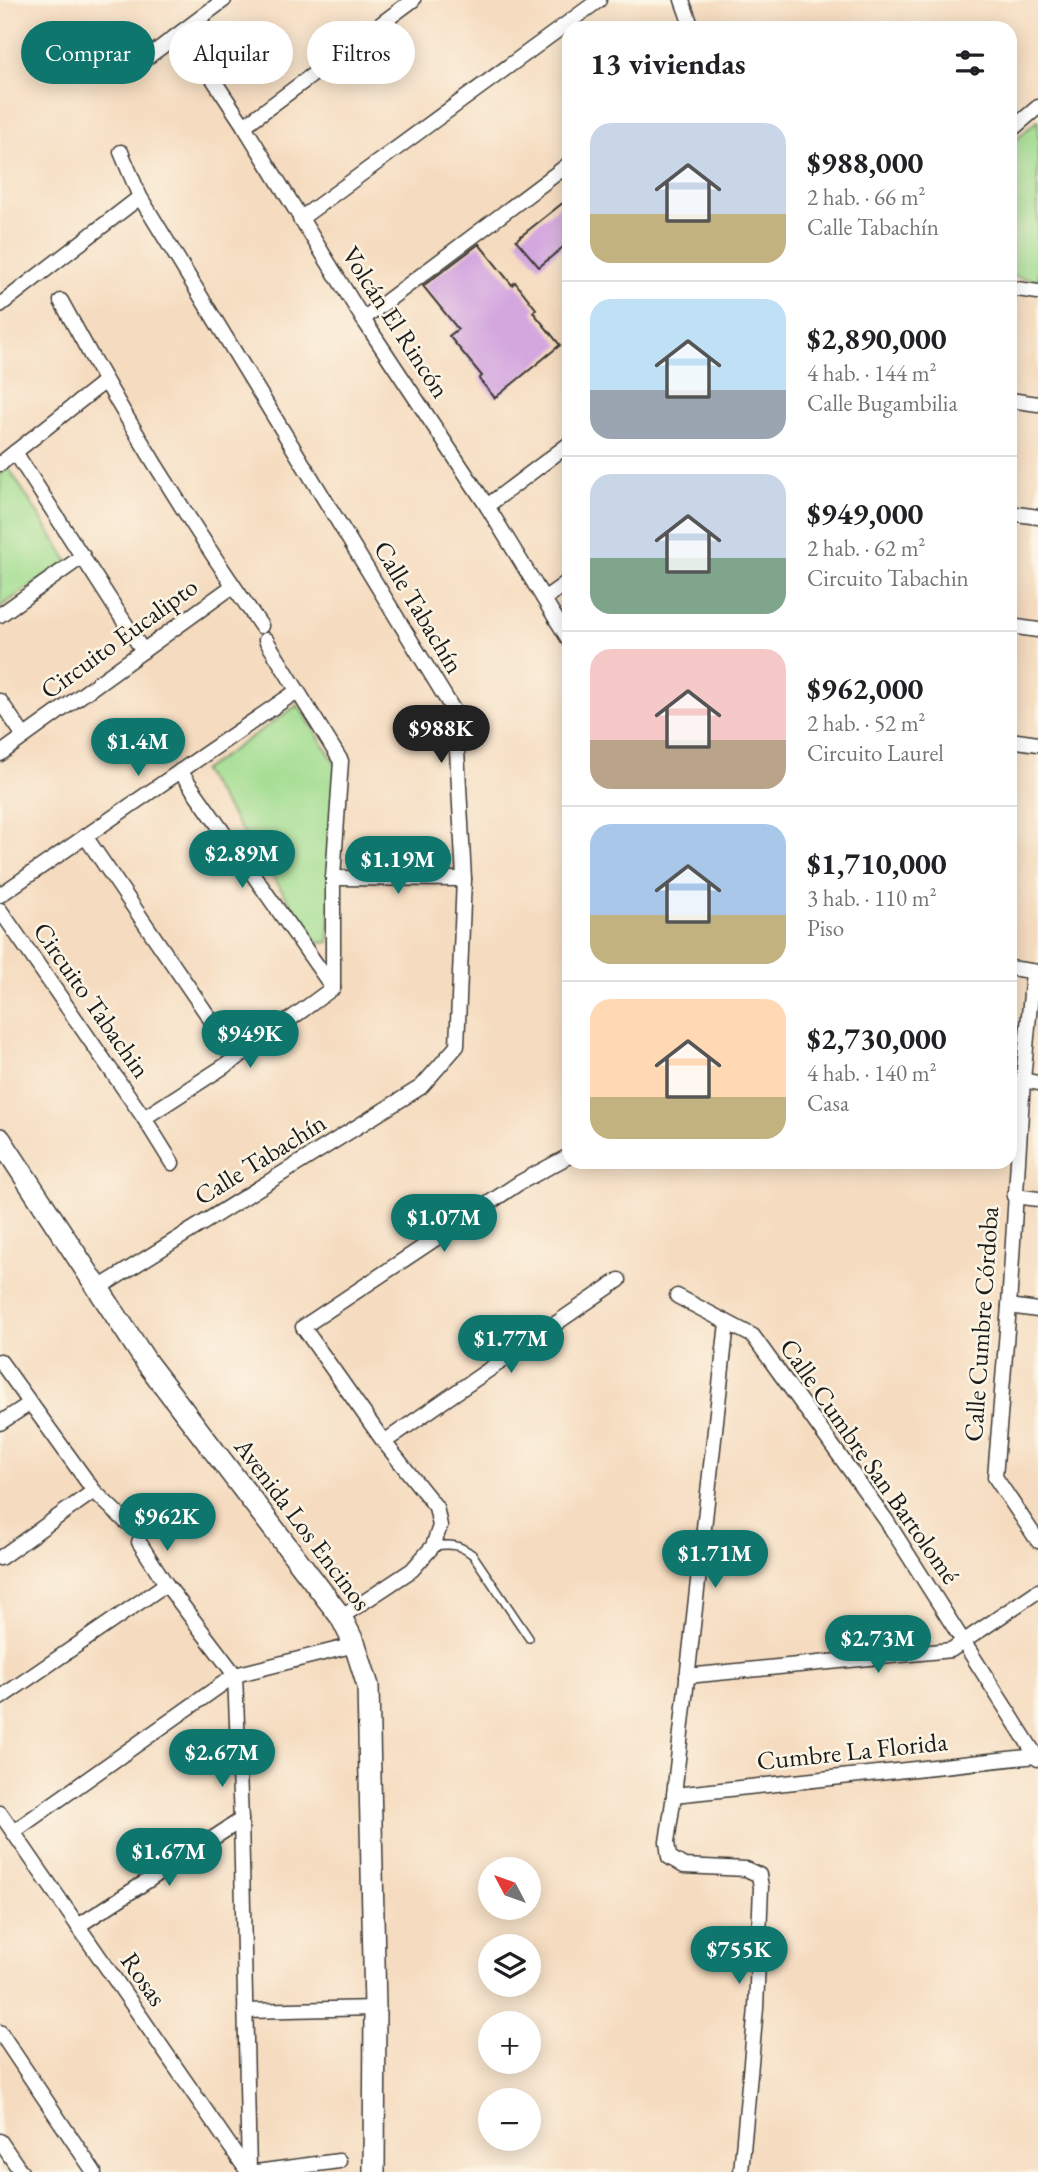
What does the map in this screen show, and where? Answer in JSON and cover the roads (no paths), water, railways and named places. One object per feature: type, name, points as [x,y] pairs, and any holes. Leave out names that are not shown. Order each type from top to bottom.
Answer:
[{"type":"street","points":[[196,21],[224,0]]},
{"type":"street","points":[[244,127],[413,0]]},
{"type":"street","points":[[570,21],[599,0]]},
{"type":"street","points":[[682,0],[690,21]]},
{"type":"street","points":[[300,219],[562,27]]},
{"type":"street","name":"Volcán El Rincón","points":[[216,84],[363,319],[487,506],[562,629]]},
{"type":"street","points":[[1017,125],[1038,107]]},
{"type":"street","name":"Calle Tabachín","points":[[97,1289],[421,1087],[457,1046],[464,879],[456,713],[140,197],[121,152]]},
{"type":"street","points":[[363,319],[562,169]]},
{"type":"street","points":[[0,304],[140,197]]},
{"type":"street","points":[[1017,289],[1038,292]]},
{"type":"street","name":"Circuito Eucalipto","points":[[61,301],[104,382],[297,691]]},
{"type":"street","points":[[0,464],[104,382]]},
{"type":"street","points":[[1017,401],[1038,404]]},
{"type":"street","points":[[487,506],[562,449]]},
{"type":"street","points":[[15,452],[143,651]]},
{"type":"street","points":[[1017,514],[1038,517]]},
{"type":"street","points":[[0,615],[83,556]]},
{"type":"street","name":"Circuito Eucalipto","points":[[0,754],[233,586]]},
{"type":"street","points":[[544,599],[562,586]]},
{"type":"street","points":[[1017,627],[1038,631]]},
{"type":"street","points":[[0,895],[297,691],[341,761],[333,878],[333,988]]},
{"type":"street","points":[[0,701],[24,736]]},
{"type":"street","points":[[1017,741],[1038,744]]},
{"type":"street","points":[[180,771],[333,988]]},
{"type":"street","points":[[85,836],[237,1058]]},
{"type":"street","points":[[333,878],[464,879]]},
{"type":"street","name":"Circuito Tabachin","points":[[0,910],[144,1118],[172,1163]]},
{"type":"street","points":[[1017,969],[1036,972]]},
{"type":"street","name":"Calle Cumbre Córdoba","points":[[1036,972],[1030,1081],[1014,1196],[1009,1306],[995,1477],[1038,1541]]},
{"type":"street","name":"Circuito Tabachin","points":[[144,1118],[237,1058],[333,988]]},
{"type":"street","name":"Avenida Los Encinos","points":[[0,1139],[147,1363],[341,1617],[355,1645],[368,1686],[375,2008],[373,2172]]},
{"type":"street","points":[[341,1617],[412,1570],[433,1546],[440,1526],[436,1507],[384,1442],[303,1327],[519,1183],[562,1160]]},
{"type":"street","points":[[1014,1196],[1038,1199]]},
{"type":"street","points":[[384,1442],[619,1280]]},
{"type":"street","name":"Calle Cumbre San Bartolomé","points":[[677,1296],[753,1336],[886,1520],[1037,1757]]},
{"type":"street","points":[[1009,1306],[1038,1310]]},
{"type":"street","points":[[727,1323],[667,1842],[669,1857],[684,1866],[746,1869],[759,1875],[761,1887],[756,2008],[741,2172]]},
{"type":"street","points":[[0,1361],[94,1491],[125,1522]]},
{"type":"street","points":[[0,1423],[29,1404]]},
{"type":"street","points":[[0,1558],[94,1491]]},
{"type":"street","points":[[139,1542],[166,1584],[235,1675],[241,1820],[248,2172]]},
{"type":"street","points":[[0,1698],[166,1584]]},
{"type":"street","points":[[687,1676],[951,1650],[1038,1591]]},
{"type":"street","points":[[13,1832],[235,1675],[355,1645]]},
{"type":"street","name":"Cumbre La Florida","points":[[674,1795],[1037,1757]]},
{"type":"street","name":"Rosas","points":[[0,1813],[248,2172]]},
{"type":"street","points":[[78,1926],[241,1820]]},
{"type":"street","points":[[245,2011],[375,2008]]},
{"type":"street","points":[[0,2032],[94,2172]]},
{"type":"street","points":[[0,2141],[21,2172]]},
{"type":"street","points":[[256,2172],[340,2161]]},
{"type":"lane","points":[[433,1546],[461,1545],[473,1555],[529,1638]]}]
